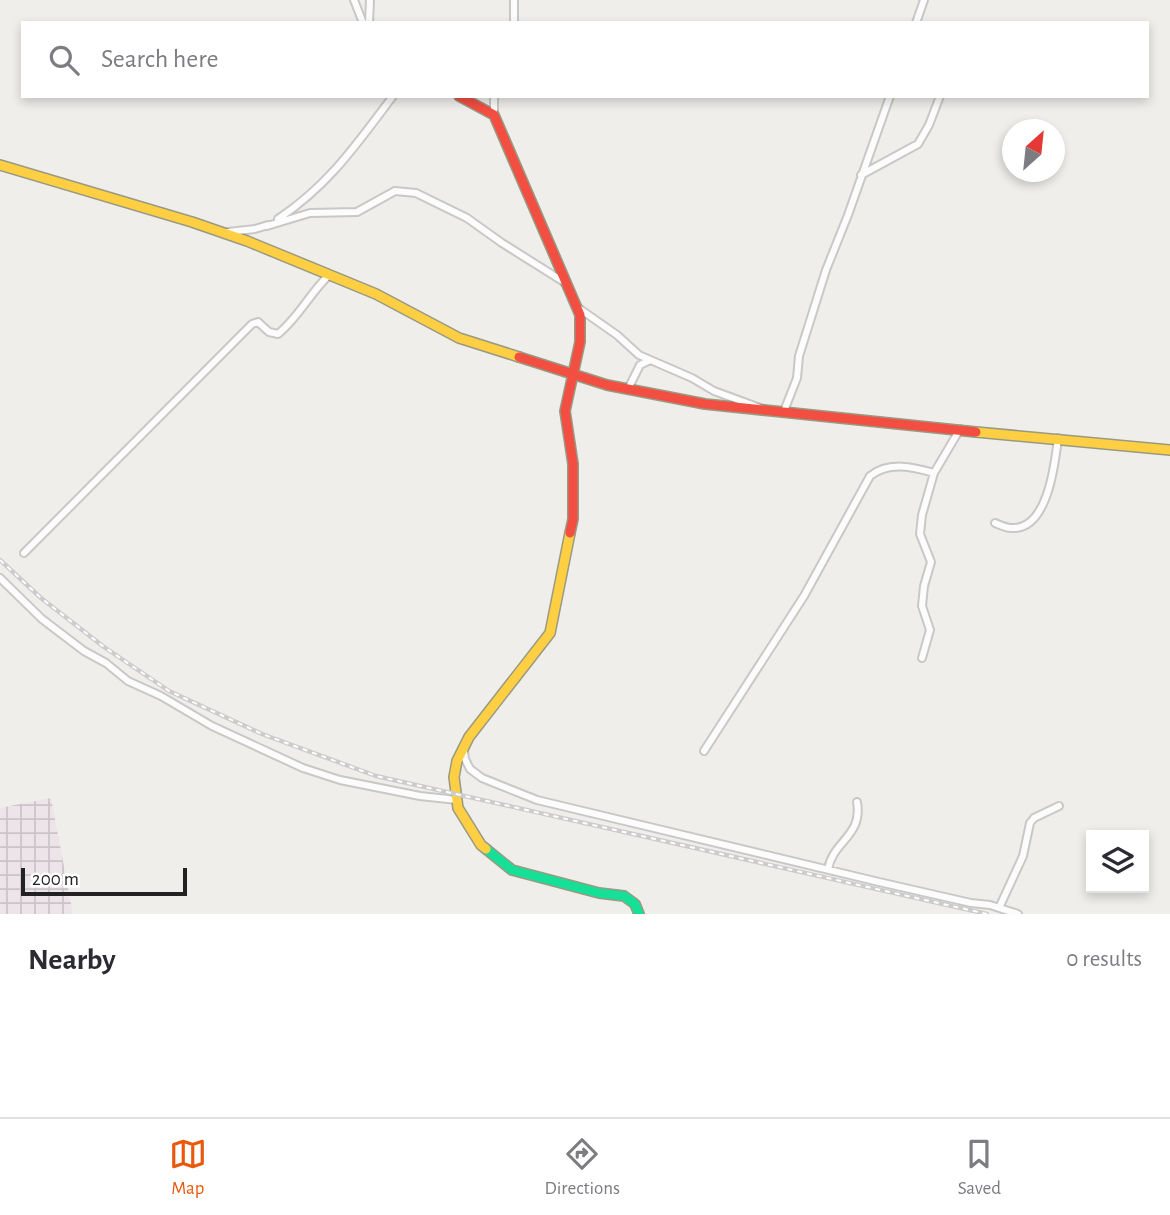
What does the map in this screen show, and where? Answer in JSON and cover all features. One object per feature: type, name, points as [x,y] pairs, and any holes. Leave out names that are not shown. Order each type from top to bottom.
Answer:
[{"type":"street","points":[[354,0],[362,21]]},
{"type":"street","points":[[369,21],[370,0]]},
{"type":"street","points":[[514,0],[514,21]]},
{"type":"street","points":[[916,21],[924,0]]},
{"type":"street","points":[[267,226],[315,192],[332,175],[391,98]]},
{"type":"street","points":[[463,98],[494,115]]},
{"type":"street","points":[[494,98],[494,115],[577,307],[581,333],[565,411],[573,464],[573,519],[550,633],[480,721],[457,761],[454,778],[458,808],[481,845],[512,870],[598,893],[624,896],[635,904],[639,914]]},
{"type":"street","points":[[784,411],[797,378],[799,356],[826,270],[889,98]]},
{"type":"street","points":[[861,175],[918,144],[939,98]]},
{"type":"street","points":[[0,165],[222,232],[376,294],[459,338],[573,375],[628,389],[682,401],[1170,450]]},
{"type":"street","points":[[222,232],[267,226],[310,213],[357,212],[395,191],[416,193],[461,215],[567,284]]},
{"type":"street","points":[[24,553],[252,324],[258,322],[269,332],[278,334],[289,325],[315,288],[329,275]]},
{"type":"street","points":[[577,307],[617,335],[634,352],[714,391],[763,409]]},
{"type":"street","points":[[628,389],[640,365],[650,360]]},
{"type":"street","points":[[922,658],[930,630],[922,606],[931,562],[920,527],[934,473],[960,429]]},
{"type":"street","points":[[995,523],[1011,528],[1032,519],[1051,485],[1058,438]]},
{"type":"street","points":[[704,751],[804,596],[870,476],[878,470],[896,467],[913,467],[934,473]]},
{"type":"street","points":[[0,578],[42,619],[84,651],[106,663],[118,675],[253,746],[303,768],[340,780],[420,796],[457,800]]},
{"type":"street","points":[[464,748],[470,769],[482,778],[537,800],[1018,914]]},
{"type":"street","points":[[828,869],[831,856],[849,838],[858,819],[857,802]]},
{"type":"street","points":[[999,908],[1023,856],[1030,823],[1034,818],[1059,806]]},
{"type":"shaded area","points":[[51,798],[73,914],[0,914],[0,808]]},
{"type":"railway","points":[[0,560],[41,598],[104,647],[169,691],[262,734],[376,776],[987,914]]},
{"type":"traffic: fast","points":[[486,849],[512,870],[599,893],[624,896],[635,904],[639,914]]},
{"type":"traffic: slow","points":[[0,165],[247,241],[376,294],[459,338],[519,357]]},
{"type":"traffic: slow","points":[[976,432],[1170,450]]},
{"type":"traffic: slow","points":[[486,849],[458,808],[454,777],[457,761],[469,737],[550,633],[570,533]]},
{"type":"traffic: jam","points":[[463,98],[494,115],[580,315],[580,342],[565,411],[573,464],[573,519],[570,533]]},
{"type":"traffic: jam","points":[[519,357],[607,385],[705,404],[976,432]]}]
